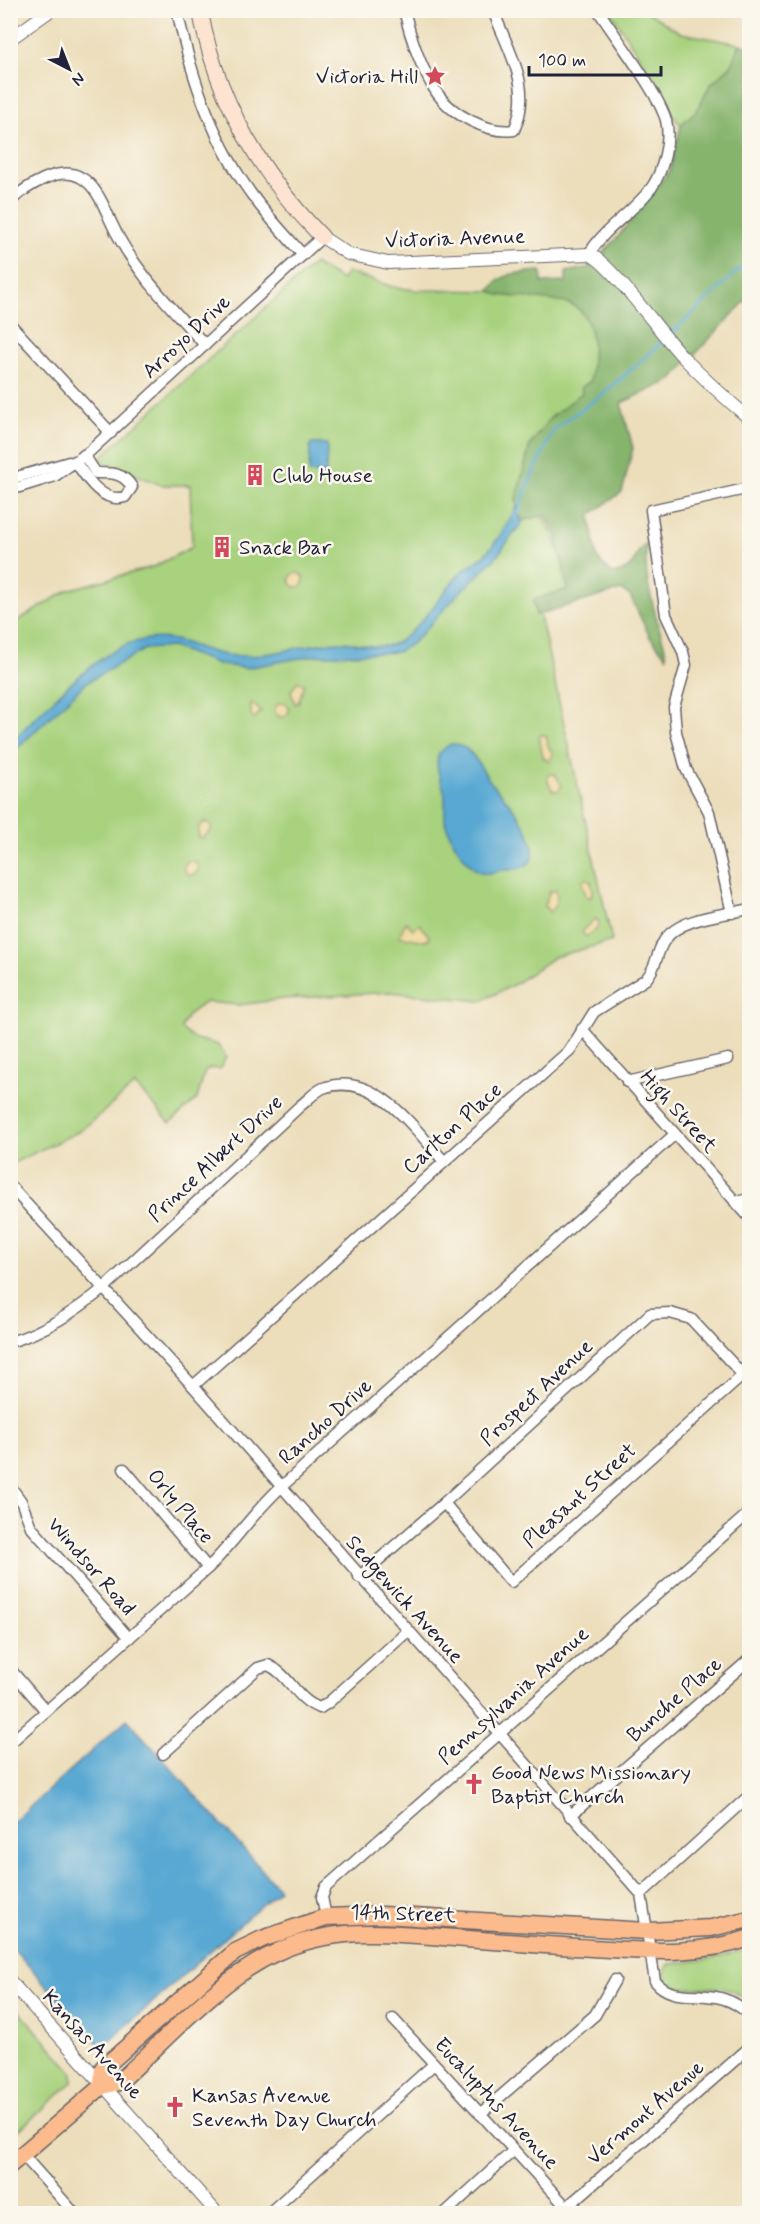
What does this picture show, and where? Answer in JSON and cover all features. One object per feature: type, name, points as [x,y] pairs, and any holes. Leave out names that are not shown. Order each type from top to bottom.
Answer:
[{"type":"main road","name":"Victoria Avenue","points":[[200,10],[216,71],[244,135],[266,172],[322,237]]},
{"type":"main road","name":"14th Street","points":[[750,1919],[711,1928],[647,1931],[382,1915],[326,1917],[262,1939],[224,1961],[104,2068],[102,2085],[119,2082],[220,1990],[250,1968],[275,1953],[305,1941],[342,1932],[383,1932],[651,1951],[692,1951],[727,1946],[750,1938]]},
{"type":"main road","points":[[16,2160],[102,2085]]},
{"type":"street","points":[[10,39],[51,10]]},
{"type":"street","points":[[177,10],[195,84],[212,125],[258,203],[303,255]]},
{"type":"street","points":[[404,10],[423,65],[438,94],[454,110],[479,124],[502,132],[514,130],[518,122],[522,112],[521,92],[513,56],[493,10]]},
{"type":"street","points":[[598,10],[657,101],[667,128],[663,162],[652,187],[596,242],[589,254],[604,262],[680,354],[750,419]]},
{"type":"street","points":[[10,201],[41,181],[54,176],[69,173],[80,176],[101,200],[129,256],[205,345]]},
{"type":"street","name":"Arroyo Drive","points":[[10,490],[55,476],[111,433],[322,237]]},
{"type":"street","name":"Victoria Avenue","points":[[322,237],[348,254],[388,263],[589,254]]},
{"type":"street","points":[[10,324],[111,433]]},
{"type":"street","points":[[79,458],[96,473],[117,474],[124,477],[132,487],[125,497],[119,499],[110,497],[92,485],[79,458]]},
{"type":"street","name":"Arroyo Drive","points":[[10,479],[79,458]]},
{"type":"street","points":[[732,913],[709,812],[686,769],[676,732],[674,707],[686,664],[666,615],[651,510],[750,488]]},
{"type":"street","name":"Carlton Place","points":[[193,1386],[570,1050],[594,1012],[652,972],[659,949],[671,933],[694,922],[750,909]]},
{"type":"street","name":"High Street","points":[[582,1029],[750,1218]]},
{"type":"street","points":[[627,1082],[728,1059]]},
{"type":"street","name":"Prince Albert Drive","points":[[10,1342],[36,1334],[72,1313],[103,1289],[300,1106],[325,1087],[344,1084],[366,1088],[391,1104],[444,1161]]},
{"type":"street","name":"Rancho Drive","points":[[10,1743],[208,1568],[233,1543],[253,1514],[280,1488],[674,1135]]},
{"type":"street","name":"Sedgewick Avenue","points":[[10,1186],[193,1386],[280,1488],[641,1894]]},
{"type":"street","points":[[735,1202],[750,1198]]},
{"type":"street","name":"Prospect Avenue","points":[[359,1576],[444,1503],[650,1314],[670,1313],[691,1319],[746,1372]]},
{"type":"street","name":"Pleasant Street","points":[[444,1503],[511,1582],[746,1372]]},
{"type":"street","name":"Orly Place","points":[[124,1469],[208,1568]]},
{"type":"street","name":"Windsor Road","points":[[10,1486],[21,1501],[31,1527],[129,1638]]},
{"type":"street","name":"Pennsylvania Avenue","points":[[326,1917],[322,1897],[326,1887],[750,1512]]},
{"type":"street","points":[[163,1754],[258,1668],[268,1665],[277,1668],[309,1705],[320,1708],[408,1632]]},
{"type":"street","name":"Bunche Place","points":[[570,1816],[750,1659]]},
{"type":"street","points":[[10,1669],[46,1711]]},
{"type":"street","points":[[750,1795],[641,1894],[655,1981],[662,1989],[673,1993],[725,1997],[736,2002],[750,2016]]},
{"type":"street","points":[[480,2114],[595,2015],[615,1980]]},
{"type":"street","name":"Kansas Avenue","points":[[10,1981],[218,2214]]},
{"type":"street","name":"Eucalyptus Avenue","points":[[393,2019],[570,2210]]},
{"type":"street","name":"Vermont Avenue","points":[[570,2210],[750,2046]]},
{"type":"street","points":[[268,2214],[434,2064]]},
{"type":"street","points":[[444,2214],[513,2150]]},
{"type":"street","points":[[16,2160],[75,2214]]},
{"type":"green space","points":[[610,11],[646,11],[681,33],[740,44],[731,66],[711,84],[696,111],[681,125],[670,113],[641,59]]},
{"type":"green space","points":[[740,44],[749,47],[749,297],[670,381],[621,403],[633,448],[622,492],[590,515],[597,558],[612,574],[621,572],[632,565],[639,551],[647,543],[646,571],[667,657],[650,637],[630,596],[621,590],[536,615],[533,600],[568,589],[556,535],[545,515],[521,521],[516,499],[530,445],[550,418],[582,393],[581,387],[590,382],[592,340],[586,319],[572,305],[549,300],[499,295],[490,291],[494,284],[512,274],[541,271],[542,283],[566,282],[566,272],[588,268],[617,238],[670,170],[681,125],[696,111],[711,84],[731,66]]},
{"type":"green space","points":[[314,264],[342,280],[347,272],[393,287],[415,290],[604,292],[668,354],[528,494],[551,531],[578,600],[539,611],[612,941],[554,957],[515,984],[481,1001],[390,992],[284,999],[239,1005],[206,1002],[189,1014],[181,1028],[195,1038],[218,1045],[226,1057],[220,1069],[211,1068],[205,1071],[197,1099],[170,1123],[135,1085],[80,1131],[11,1164],[11,625],[68,590],[153,567],[192,547],[190,485],[161,485],[101,461],[101,457]]},
{"type":"green space","points":[[749,1949],[749,2002],[727,1989],[688,1988],[666,1984],[664,1974],[669,1964],[711,1959]]},
{"type":"green space","points":[[11,2002],[73,2072],[73,2082],[11,2137]]},
{"type":"sand","points":[[294,573],[300,573],[304,580],[300,587],[294,587],[290,583],[290,577]]},
{"type":"sand","points":[[298,681],[304,685],[298,703],[295,704],[291,691]]},
{"type":"sand","points":[[251,703],[261,711],[254,719],[251,715]]},
{"type":"sand","points":[[279,703],[285,703],[289,710],[285,717],[279,717],[275,713],[275,707]]},
{"type":"sand","points":[[542,734],[547,737],[548,746],[553,754],[549,762],[543,757],[539,737]]},
{"type":"sand","points":[[549,774],[555,774],[562,786],[558,791],[552,790],[547,779]]},
{"type":"sand","points":[[203,823],[209,823],[212,829],[203,838],[199,838],[198,829]]},
{"type":"sand","points":[[191,861],[196,863],[198,868],[196,873],[191,875],[186,873],[184,868],[186,863]]},
{"type":"sand","points":[[586,878],[591,882],[593,891],[590,898],[586,896],[582,881]]},
{"type":"sand","points":[[555,890],[556,902],[549,912],[545,906],[549,892]]},
{"type":"sand","points":[[595,919],[599,921],[597,929],[587,936],[583,935],[583,930]]},
{"type":"sand","points":[[406,922],[413,929],[420,924],[430,938],[425,941],[399,936]]},
{"type":"water","points":[[310,444],[327,444],[326,474],[309,473]]},
{"type":"water","points":[[517,506],[520,520],[524,520],[494,560],[463,589],[413,643],[397,652],[311,656],[246,668],[221,665],[172,647],[145,649],[86,683],[11,754],[11,742],[69,685],[102,658],[134,642],[161,638],[183,642],[214,653],[242,656],[315,644],[344,642],[378,646],[392,645],[405,637],[422,620],[459,574],[492,547]]},
{"type":"water","points":[[450,744],[465,748],[471,753],[522,821],[533,849],[531,860],[523,867],[483,873],[471,866],[456,845],[445,821],[445,797],[437,764],[439,753]]},
{"type":"water","points":[[127,1719],[279,1889],[102,2048],[11,1946],[10,1825]]},
{"type":"waterway","points":[[670,335],[750,259]]},
{"type":"waterway","points":[[518,515],[525,491],[554,429],[602,395],[665,340]]},
{"type":"place","name":"Victoria Hill","points":[[435,76]]},
{"type":"place","name":"Club House","points":[[255,475]]},
{"type":"place","name":"Snack Bar","points":[[222,547]]},
{"type":"place","name":"Good News Missionary Baptist Church","points":[[474,1784]]},
{"type":"place","name":"Kansas Avenue Seventh Day Church","points":[[175,2107]]}]
